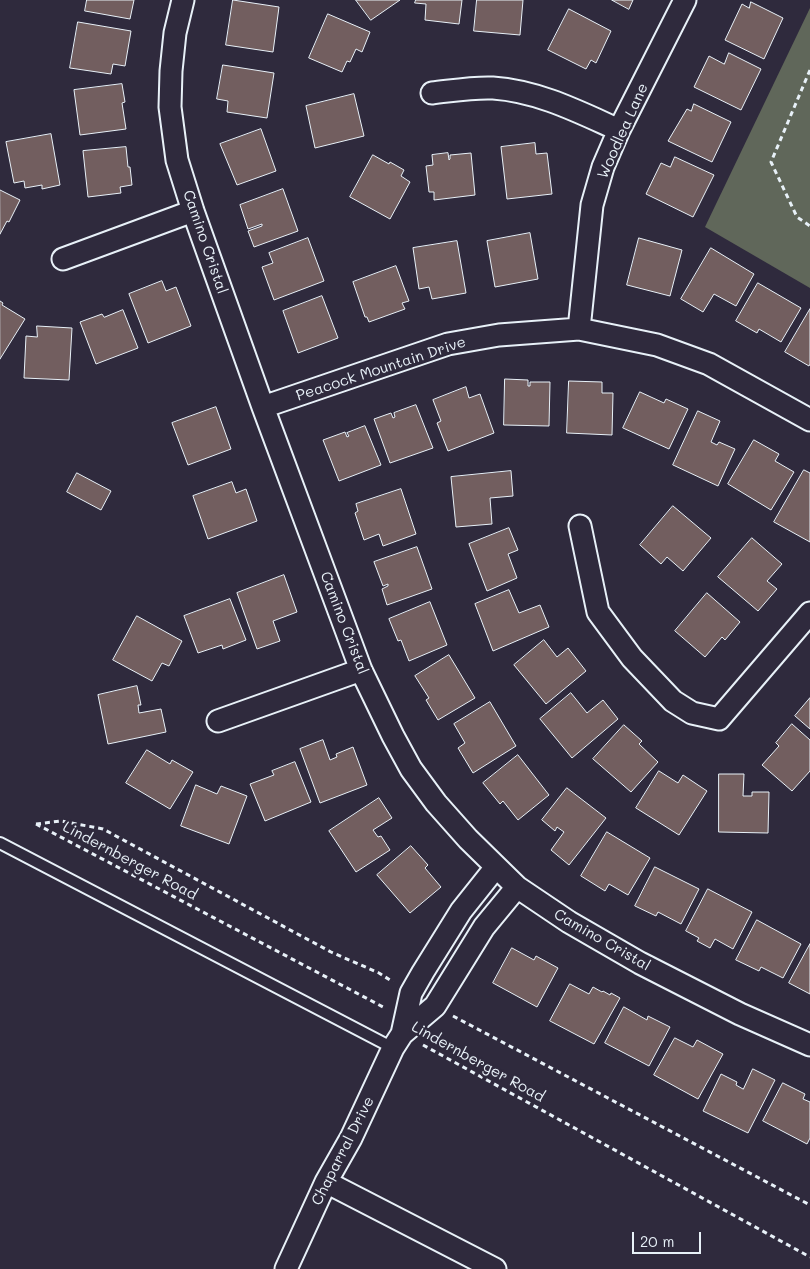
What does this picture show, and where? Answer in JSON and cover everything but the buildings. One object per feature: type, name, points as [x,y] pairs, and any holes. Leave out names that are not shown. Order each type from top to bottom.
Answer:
[{"type":"street","name":"Camino Cristal","points":[[183,0],[175,34],[171,70],[170,108],[178,160],[193,211],[263,407],[361,670],[393,736],[412,769],[436,802],[517,887],[568,922],[640,963],[740,1014],[810,1045]]},
{"type":"street","name":"Woodlea Lane","points":[[580,329],[592,205],[604,167],[619,130],[685,0]]},
{"type":"street","points":[[432,93],[491,88],[533,94],[580,112],[619,130]]},
{"type":"street","points":[[63,259],[193,211]]},
{"type":"street","name":"Peacock Mountain Drive","points":[[263,407],[448,344],[498,335],[580,329],[657,345],[709,364],[810,420]]},
{"type":"street","points":[[580,526],[598,612],[632,658],[672,701],[692,713],[719,719],[810,613]]},
{"type":"street","points":[[218,721],[361,670]]},
{"type":"street","name":"Chaparral Drive","points":[[286,1269],[326,1182],[351,1138],[398,1041],[411,993],[418,979],[461,911],[496,867]]},
{"type":"street","name":"Chaparral Drive","points":[[398,1041],[435,1006],[484,927],[517,887]]},
{"type":"street","points":[[326,1182],[495,1269]]},
{"type":"lane","points":[[0,843],[398,1041]]},
{"type":"path","points":[[810,70],[771,162],[797,217],[810,226]]},
{"type":"path","name":"Lindernberger Road","points":[[36,824],[385,1008],[398,1041],[810,1257]]},
{"type":"green space","points":[[810,8],[810,288],[705,227]]}]
